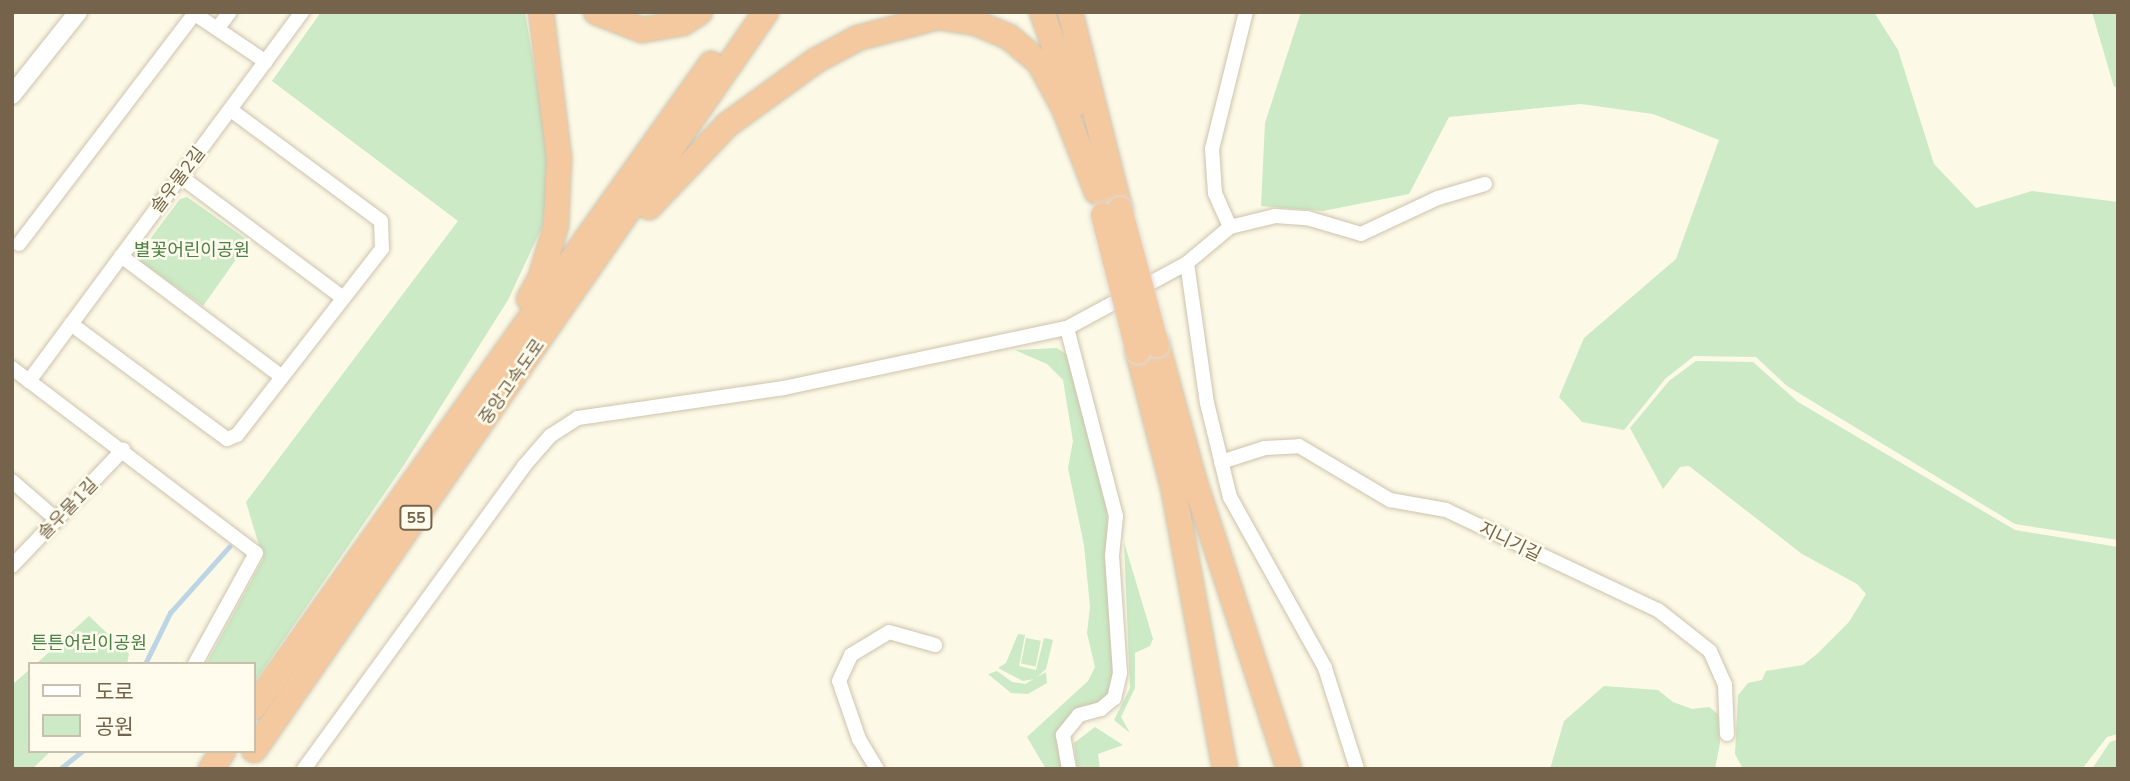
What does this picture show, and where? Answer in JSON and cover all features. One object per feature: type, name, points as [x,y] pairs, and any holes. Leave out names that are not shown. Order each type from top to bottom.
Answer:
[{"type":"highway","points":[[488,373],[541,277],[556,225],[556,109],[541,12]]},
{"type":"highway","points":[[596,12],[642,30],[683,23],[700,12]]},
{"type":"highway","name":"중앙고속도로","points":[[256,704],[488,373],[747,12]]},
{"type":"highway","name":"중앙고속도로","points":[[256,746],[579,286],[766,12]]},
{"type":"highway","points":[[1042,12],[1065,67],[1147,349],[1193,477],[1289,769]]},
{"type":"highway","points":[[1058,12],[1079,58]]},
{"type":"highway","points":[[1070,12],[1107,205]]},
{"type":"highway","points":[[579,286],[727,125],[815,61],[858,38],[901,23],[938,17],[976,23],[1009,37],[1048,74],[1107,205]]},
{"type":"highway","points":[[1147,349],[1225,769]]},
{"type":"highway","points":[[211,769],[222,753]]},
{"type":"highway","name":"중앙고속도로","points":[[240,769],[251,753]]},
{"type":"street","points":[[12,95],[78,12]]},
{"type":"street","points":[[217,29],[230,12]]},
{"type":"street","name":"솔우물2길","points":[[29,381],[302,12]]},
{"type":"street","points":[[1230,227],[1215,193],[1212,149],[1246,12]]},
{"type":"street","points":[[19,244],[193,13],[266,62]]},
{"type":"street","points":[[71,324],[227,439],[237,435],[382,249],[382,220],[231,110]]},
{"type":"street","points":[[180,176],[342,297]]},
{"type":"street","points":[[298,748],[307,763],[524,466],[550,436],[578,418],[784,388],[1067,328],[1186,263],[1230,227],[1275,216],[1307,218],[1361,234],[1438,198],[1485,184]]},
{"type":"street","points":[[121,257],[281,376]]},
{"type":"street","points":[[1186,263],[1207,403],[1230,497],[1325,668],[1357,769]]},
{"type":"street","points":[[1067,328],[1116,516],[1112,556],[1119,673],[1114,698],[1101,709],[1079,715],[1063,735],[1069,769]]},
{"type":"street","points":[[12,368],[256,553],[196,662]]},
{"type":"street","name":"지니기길","points":[[1221,463],[1265,448],[1299,446],[1390,500],[1446,510],[1658,610],[1710,651],[1725,685],[1727,734]]},
{"type":"street","name":"솔우물1길","points":[[12,566],[123,450]]},
{"type":"street","points":[[12,481],[57,520]]},
{"type":"street","points":[[877,769],[844,700],[839,681],[851,656],[889,632],[935,645]]},
{"type":"green space","points":[[321,12],[525,12],[550,159],[543,225],[508,300],[404,465],[256,680],[256,662],[207,662],[263,559],[246,502],[458,221],[272,81]]},
{"type":"green space","points":[[1301,12],[1874,12],[1898,50],[1934,164],[1976,208],[2032,191],[2118,202],[2118,540],[2015,524],[1787,386],[1756,357],[1694,356],[1665,379],[1624,430],[1582,422],[1559,397],[1584,338],[1676,259],[1719,140],[1653,114],[1581,104],[1449,117],[1409,194],[1323,211],[1261,206],[1265,123]]},
{"type":"green space","points":[[2092,12],[2118,12],[2118,86],[2114,87]]},
{"type":"green space","name":"별꽃어린이공원","points":[[187,197],[249,241],[203,306],[140,261],[139,254],[180,199]]},
{"type":"green space","points":[[1057,348],[1069,356],[1107,508],[1113,670],[1109,695],[1057,734],[1064,769],[1046,769],[1027,737],[1088,681],[1095,667],[1087,633],[1090,607],[1084,545],[1068,468],[1073,441],[1063,380],[1047,364],[1015,350]]},
{"type":"green space","points":[[1696,361],[1753,362],[1798,402],[2015,530],[2118,547],[2118,734],[2107,737],[2082,769],[1743,769],[1735,754],[1738,695],[1748,683],[1762,680],[1766,671],[1803,665],[1817,654],[1849,622],[1866,594],[1857,584],[1802,554],[1689,466],[1680,467],[1663,489],[1630,428],[1669,381]]},
{"type":"green space","points":[[1124,542],[1153,639],[1150,646],[1135,653],[1135,688],[1121,717],[1130,733],[1114,720],[1130,688]]},
{"type":"green space","name":"튼튼어린이공원","points":[[89,616],[129,654],[127,662],[38,662]]},
{"type":"green space","points":[[1018,634],[1025,635],[1019,666],[1036,670],[1044,638],[1053,640],[1046,669],[1035,679],[1023,681],[998,668],[1006,663]]},
{"type":"green space","points":[[1026,638],[1041,641],[1036,666],[1021,664]]},
{"type":"green space","name":"튼튼어린이공원","points":[[28,671],[28,753],[49,753],[32,769],[12,769],[12,685]]},
{"type":"green space","points":[[997,671],[1012,682],[1025,684],[1046,672],[1047,683],[1028,694],[1011,693],[988,674]]},
{"type":"green space","points":[[1604,686],[1658,690],[1673,702],[1692,709],[1709,707],[1718,714],[1720,743],[1715,769],[1550,769],[1564,721]]},
{"type":"green space","points":[[1095,727],[1123,745],[1098,754],[1100,769],[1077,769],[1074,743]]},
{"type":"green space","points":[[2118,739],[2118,769],[2092,769],[2110,742]]},
{"type":"waterway","points":[[146,662],[170,613],[229,547]]},
{"type":"waterway","points":[[60,769],[80,753]]}]
